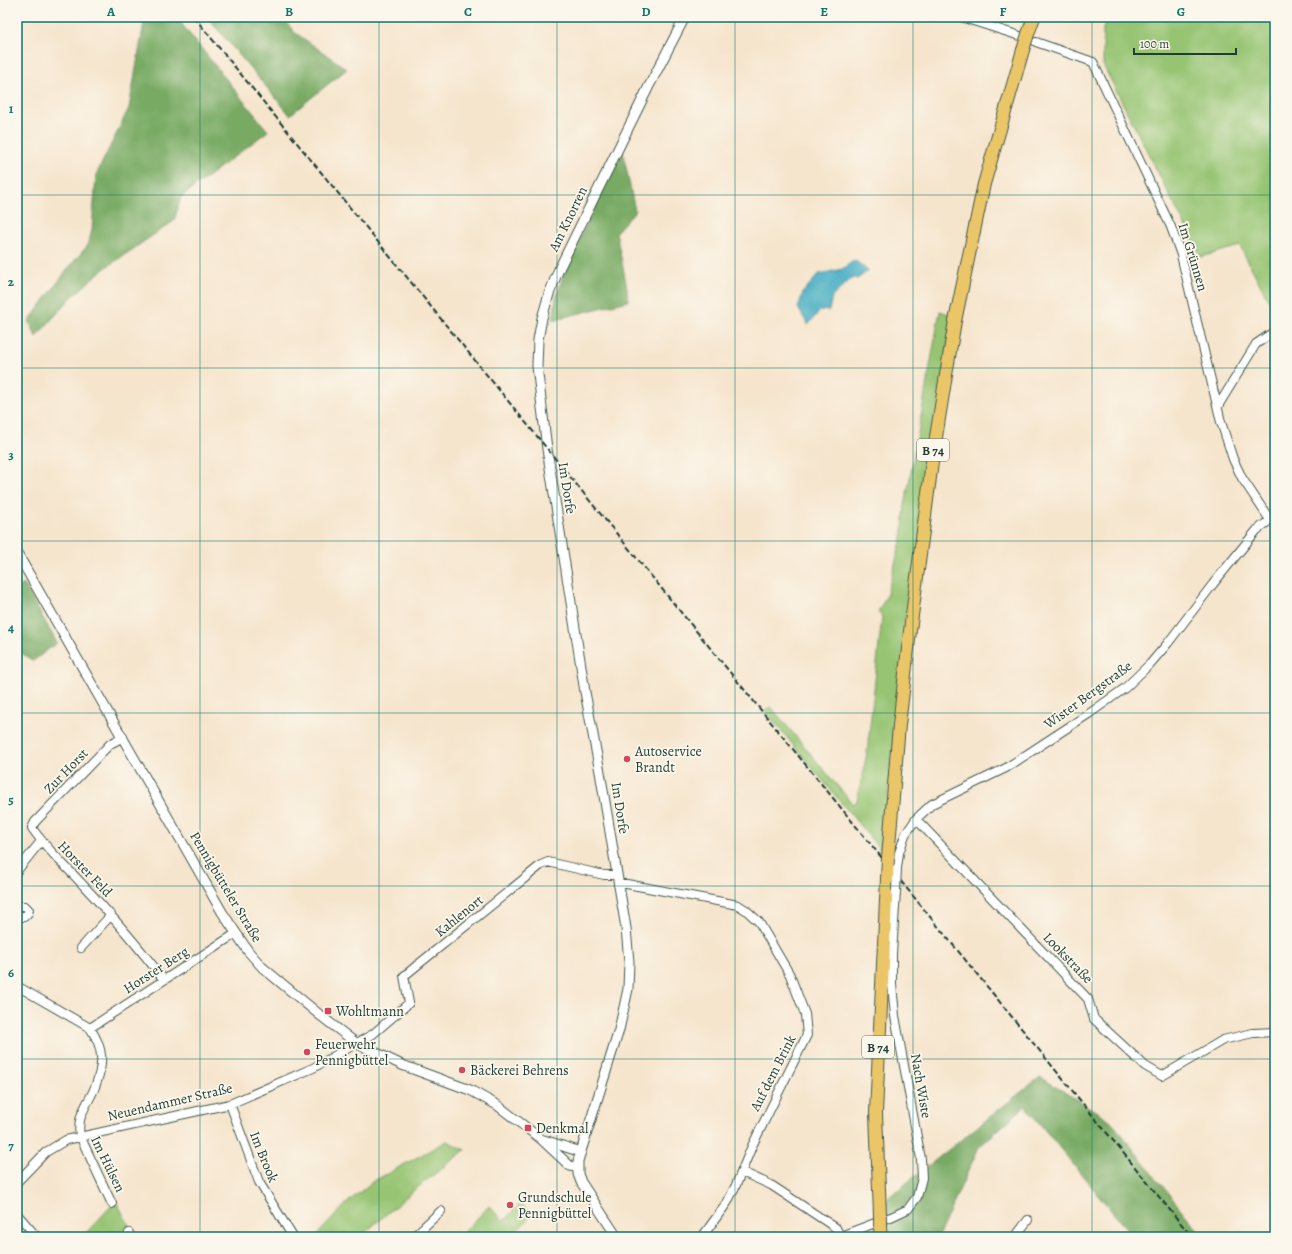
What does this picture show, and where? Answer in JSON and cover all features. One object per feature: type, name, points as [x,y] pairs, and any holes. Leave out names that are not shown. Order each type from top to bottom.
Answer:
[{"type":"main road","name":"B 74","points":[[881,1226],[876,1113],[888,858],[899,725],[920,543],[955,321],[984,184],[1034,17]]},
{"type":"street","name":"Am Knorren","points":[[547,449],[537,366],[538,340],[549,294],[559,269],[648,88],[685,17]]},
{"type":"street","name":"Im Grünnen","points":[[961,17],[1028,37],[1092,62],[1171,227],[1182,255],[1221,422],[1233,459],[1242,478],[1273,520]]},
{"type":"street","points":[[1218,406],[1256,344],[1275,331]]},
{"type":"street","name":"Im Dorfe","points":[[547,449],[584,685],[626,928],[629,962],[628,989],[619,1030],[581,1152],[578,1168]]},
{"type":"street","name":"Wister Bergstraße","points":[[897,868],[904,835],[916,819],[932,804],[1006,768],[1090,713],[1125,688],[1150,664],[1257,530],[1273,520]]},
{"type":"street","name":"Pennigbütteler Straße","points":[[17,553],[235,934],[262,967],[356,1043],[402,1065],[470,1090],[497,1105],[541,1139],[570,1166],[578,1168]]},
{"type":"street","name":"Zur Horst","points":[[32,828],[35,822],[110,744],[122,737]]},
{"type":"street","name":"Lookstraße","points":[[916,819],[1088,999],[1094,1019],[1145,1066],[1162,1076],[1223,1040],[1253,1033],[1275,1032]]},
{"type":"street","name":"Horster Feld","points":[[32,828],[41,841],[111,915],[164,980]]},
{"type":"street","name":"Horster Feld","points":[[17,871],[41,841]]},
{"type":"street","name":"Kahlenort","points":[[356,1043],[373,1034],[409,1003],[404,976],[541,865],[548,862],[618,879]]},
{"type":"street","name":"Nach Wiste","points":[[742,1172],[771,1185],[836,1228],[839,1236],[891,1217],[908,1208],[917,1198],[922,1178],[921,1159],[895,1016],[892,984],[892,954],[897,868]]},
{"type":"street","name":"Auf dem Brink","points":[[618,879],[627,884],[738,905],[746,910],[759,922],[790,975],[805,1014],[807,1035],[752,1146],[742,1172],[726,1202],[702,1237]]},
{"type":"street","points":[[17,906],[25,906],[28,910],[28,913],[24,917],[17,913]]},
{"type":"street","name":"Horster Feld","points":[[81,948],[111,915]]},
{"type":"street","name":"Horster Berg","points":[[90,1028],[235,934]]},
{"type":"street","points":[[17,986],[90,1028],[97,1038],[101,1051],[101,1067],[95,1087],[82,1113],[78,1126],[80,1136]]},
{"type":"street","name":"Neuendammer Straße","points":[[17,1182],[46,1152],[66,1140],[230,1104],[313,1068],[356,1043]]},
{"type":"street","name":"Im Brook","points":[[230,1104],[259,1182],[293,1237]]},
{"type":"street","name":"Im Hülsen","points":[[80,1136],[112,1204]]},
{"type":"street","name":"Pennigbütteler Straße","points":[[541,1139],[581,1152]]},
{"type":"street","points":[[578,1168],[578,1174],[583,1187],[616,1237]]},
{"type":"street","points":[[413,1237],[441,1211]]},
{"type":"street","points":[[17,1214],[37,1237]]},
{"type":"street","points":[[1015,1237],[1028,1220]]},
{"type":"green space","points":[[145,17],[176,17],[268,131],[181,197],[174,221],[101,271],[71,298],[36,337],[29,321],[70,266],[88,245],[92,230],[96,175],[129,108]]},
{"type":"green space","points":[[207,17],[282,17],[294,32],[347,69],[290,115]]},
{"type":"green space","points":[[1109,17],[1275,17],[1275,313],[1240,246],[1201,257],[1103,65],[1103,28]]},
{"type":"green space","points":[[623,152],[635,211],[616,232],[627,288],[628,301],[553,320],[556,297],[568,261]]},
{"type":"green space","points":[[940,311],[952,315],[896,716],[882,852],[765,711],[771,707],[851,802],[853,804],[857,801],[867,753],[882,617],[878,612],[886,597],[902,538],[905,505]]},
{"type":"green space","points":[[24,584],[57,643],[33,661],[17,650],[17,588]]},
{"type":"green space","points":[[1040,1077],[1110,1120],[1203,1237],[1133,1237],[1025,1106],[979,1147],[938,1237],[866,1237],[889,1197]]},
{"type":"green space","points":[[447,1141],[465,1150],[413,1191],[360,1237],[315,1237],[347,1203],[372,1182]]},
{"type":"green space","points":[[116,1201],[130,1227],[127,1237],[82,1237]]},
{"type":"green space","points":[[521,1203],[532,1215],[511,1237],[459,1237],[489,1206],[503,1221]]},
{"type":"water","points":[[855,260],[868,271],[857,279],[853,277],[832,297],[829,311],[821,310],[808,325],[798,308],[803,292],[819,274],[842,269]]},
{"type":"railway","points":[[194,17],[1192,1237]]},
{"type":"place","name":"Autoservice Brandt","points":[[627,759]]},
{"type":"place","name":"Wohltmann","points":[[328,1011]]},
{"type":"place","name":"Feuerwehr Pennigbüttel","points":[[307,1052]]},
{"type":"place","name":"Bäckerei Behrens","points":[[462,1070]]},
{"type":"place","name":"Denkmal","points":[[528,1128]]},
{"type":"place","name":"Grundschule Pennigbüttel","points":[[510,1205]]}]
